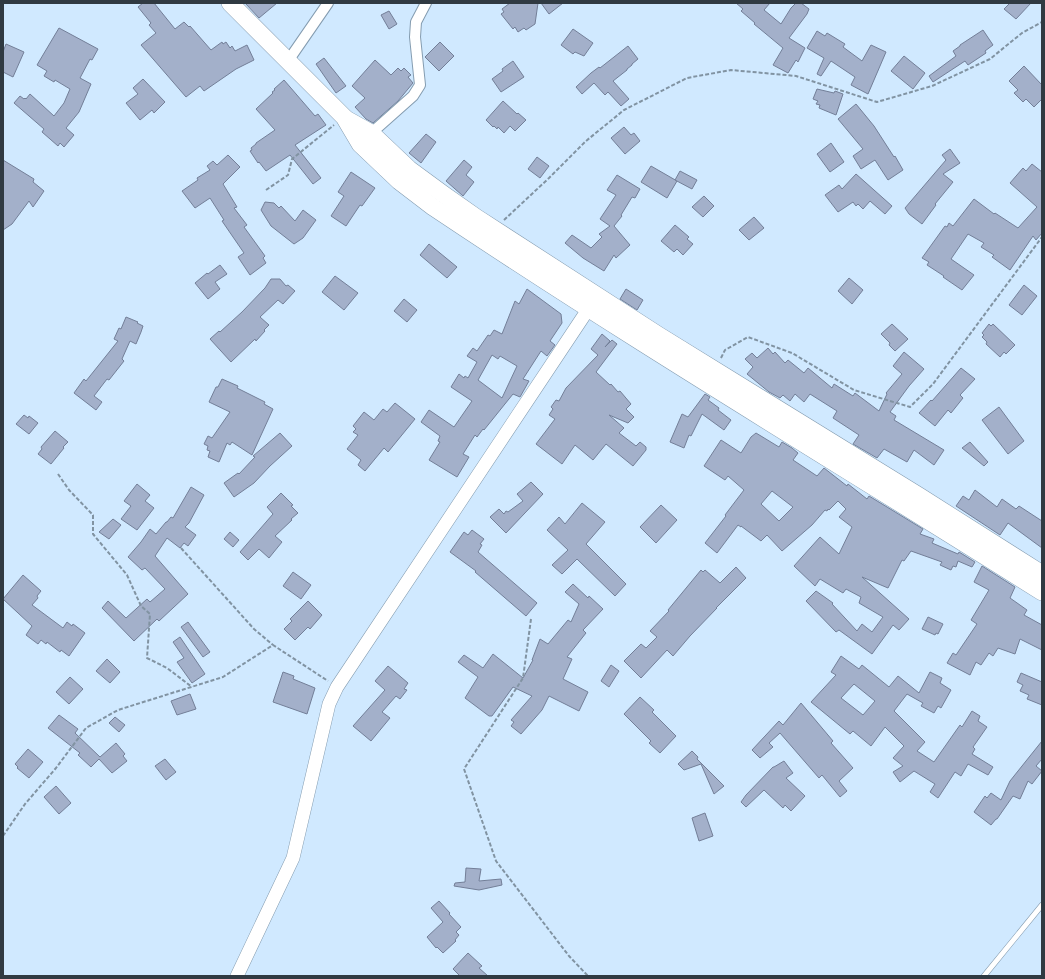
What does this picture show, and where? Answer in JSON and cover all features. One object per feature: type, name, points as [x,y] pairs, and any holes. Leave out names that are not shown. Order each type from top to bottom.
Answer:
[{"type":"main road","points":[[230,3],[365,138],[399,181],[433,207],[593,302],[658,335],[919,496],[1042,574]]},
{"type":"main road","points":[[365,138],[442,194],[494,228],[593,302],[649,348],[1042,592]]},
{"type":"street","points":[[288,61],[328,3]]},
{"type":"street","points":[[365,138],[413,96],[420,85],[415,37],[416,22],[426,3]]},
{"type":"street","points":[[237,976],[293,858],[329,704],[337,688],[593,302]]},
{"type":"lane","points":[[984,976],[1042,904]]},
{"type":"path","points":[[494,228],[549,178],[586,141],[624,110],[687,78],[731,70],[796,76],[877,102],[932,86],[990,59],[1022,33],[1042,22]]},
{"type":"path","points":[[266,190],[288,175],[292,159],[344,118]]},
{"type":"path","points":[[713,369],[725,350],[748,337],[792,353],[854,390],[910,407],[933,384],[1042,237]]},
{"type":"path","points":[[58,474],[69,490],[93,515],[93,534],[127,575],[141,606],[150,614],[147,658],[167,668],[192,687]]},
{"type":"path","points":[[181,548],[254,629],[273,644],[337,688]]},
{"type":"path","points":[[531,619],[523,678],[464,769],[496,861],[569,956],[588,976]]},
{"type":"path","points":[[3,836],[25,804],[56,768],[86,728],[118,710],[223,677],[273,644]]},
{"type":"building","points":[[143,3],[154,3],[175,29],[184,22],[189,27],[190,26],[211,50],[222,42],[223,44],[226,42],[230,48],[232,46],[235,51],[247,45],[254,60],[236,69],[204,91],[200,86],[186,97],[141,45],[156,33],[149,25],[151,23],[138,7]]},
{"type":"building","points":[[245,3],[277,3],[259,18]]},
{"type":"building","points":[[510,3],[538,3],[535,24],[526,30],[524,28],[518,32],[515,27],[513,29],[501,14],[504,12],[502,9]]},
{"type":"building","points":[[541,3],[563,3],[549,14]]},
{"type":"building","points":[[736,3],[770,3],[764,10],[781,24],[796,3],[801,3],[809,9],[789,38],[805,48],[798,62],[796,60],[788,73],[773,65],[783,48],[754,24],[755,23],[741,11],[743,9]]},
{"type":"building","points":[[1010,3],[1031,3],[1016,19],[1004,9]]},
{"type":"building","points":[[389,11],[397,24],[389,29],[381,15]]},
{"type":"building","points":[[59,28],[98,49],[92,60],[90,59],[80,78],[91,84],[79,112],[66,128],[74,135],[64,147],[60,143],[58,146],[42,132],[44,129],[14,103],[20,96],[26,99],[30,94],[54,116],[64,103],[70,89],[55,80],[54,82],[44,76],[47,71],[37,65]]},
{"type":"building","points":[[573,29],[593,43],[584,56],[575,52],[573,54],[561,45]]},
{"type":"building","points":[[983,30],[993,45],[985,51],[986,53],[968,65],[965,61],[933,82],[929,76],[956,56],[953,51]]},
{"type":"building","points":[[817,31],[825,36],[827,33],[845,44],[843,47],[862,61],[871,45],[886,52],[868,94],[851,85],[855,77],[831,61],[821,76],[817,74],[824,58],[807,48]]},
{"type":"building","points":[[440,42],[454,56],[439,71],[425,57]]},
{"type":"building","points":[[6,44],[24,52],[13,77],[3,72],[3,52]]},
{"type":"building","points":[[628,46],[638,59],[613,81],[629,99],[621,106],[608,92],[605,95],[594,83],[582,94],[576,87],[591,73],[599,67],[600,68]]},
{"type":"building","points":[[904,56],[925,73],[913,89],[891,71]]},
{"type":"building","points":[[324,58],[346,86],[336,93],[316,64]]},
{"type":"building","points":[[375,60],[391,75],[398,68],[401,71],[404,68],[411,75],[408,77],[413,83],[398,101],[373,123],[366,119],[355,107],[365,98],[352,86]]},
{"type":"building","points":[[513,61],[524,77],[501,92],[492,79]]},
{"type":"building","points":[[1024,66],[1042,85],[1042,99],[1034,107],[1026,99],[1023,102],[1014,93],[1018,90],[1009,81]]},
{"type":"building","points":[[143,79],[165,102],[154,113],[152,110],[140,120],[126,103],[138,94],[133,88]]},
{"type":"building","points":[[284,80],[315,116],[318,114],[326,125],[295,145],[321,178],[313,184],[290,155],[266,171],[259,162],[258,163],[250,151],[256,143],[275,130],[256,109]]},
{"type":"building","points":[[817,89],[834,93],[835,91],[843,94],[836,115],[819,108],[820,105],[816,104],[818,101],[813,99]]},
{"type":"building","points":[[503,101],[526,120],[515,131],[510,126],[504,133],[498,127],[497,129],[494,126],[493,127],[486,120]]},
{"type":"building","points":[[856,104],[874,126],[903,170],[888,180],[875,160],[861,169],[853,156],[863,149],[838,119]]},
{"type":"building","points":[[624,127],[631,135],[634,133],[640,141],[625,154],[611,138]]},
{"type":"building","points":[[426,134],[436,142],[421,163],[409,153]]},
{"type":"building","points":[[831,143],[844,162],[830,172],[817,154]]},
{"type":"building","points":[[950,149],[960,163],[943,174],[953,182],[935,204],[936,205],[922,224],[909,214],[905,208],[946,160],[942,155]]},
{"type":"building","points":[[228,155],[240,167],[223,184],[237,207],[234,208],[247,225],[244,227],[265,256],[263,258],[266,263],[250,275],[238,257],[244,253],[222,221],[224,220],[210,198],[195,208],[182,191],[198,180],[197,178],[210,170],[207,166],[213,161],[217,165]]},
{"type":"building","points":[[537,157],[549,166],[540,178],[528,169]]},
{"type":"building","points":[[3,160],[34,179],[33,182],[44,191],[33,207],[29,201],[12,224],[3,230]]},
{"type":"building","points":[[464,160],[472,167],[466,175],[474,182],[463,196],[446,181]]},
{"type":"building","points":[[1032,164],[1042,172],[1042,233],[1036,240],[1033,236],[1010,270],[992,257],[994,255],[981,247],[984,243],[968,234],[951,259],[974,275],[962,290],[927,265],[929,262],[922,258],[945,226],[947,227],[949,223],[953,226],[974,199],[994,214],[995,213],[1018,228],[1037,207],[1010,183],[1023,168],[1026,171]]},
{"type":"building","points":[[651,166],[677,181],[667,198],[641,182]]},
{"type":"building","points":[[680,171],[697,180],[692,189],[675,180]]},
{"type":"building","points":[[351,172],[375,188],[362,206],[360,205],[346,226],[331,216],[344,196],[338,192]]},
{"type":"building","points":[[856,174],[892,206],[885,214],[870,201],[863,209],[858,204],[856,206],[853,202],[838,212],[825,195],[839,185],[842,189]]},
{"type":"building","points":[[617,175],[640,189],[635,198],[632,197],[621,215],[622,216],[614,226],[630,245],[616,258],[614,255],[604,271],[583,258],[565,243],[572,235],[591,248],[602,237],[599,234],[610,226],[600,219],[616,195],[607,190]]},
{"type":"building","points":[[704,196],[714,206],[703,217],[692,207]]},
{"type":"building","points":[[265,202],[274,203],[279,208],[281,206],[295,221],[303,210],[316,220],[303,238],[294,244],[271,226],[261,210]]},
{"type":"building","points":[[754,217],[764,228],[749,240],[739,230]]},
{"type":"building","points":[[675,225],[689,237],[687,239],[693,244],[683,255],[677,249],[674,252],[661,241]]},
{"type":"building","points":[[429,244],[457,267],[447,278],[420,255]]},
{"type":"building","points":[[220,265],[227,274],[215,282],[220,289],[208,299],[195,283]]},
{"type":"building","points":[[335,276],[358,293],[344,310],[322,292]]},
{"type":"building","points":[[849,278],[863,290],[852,304],[838,291]]},
{"type":"building","points":[[271,279],[280,279],[286,286],[288,285],[295,291],[283,304],[278,300],[260,317],[269,325],[256,341],[255,339],[231,362],[210,339],[242,312],[265,288]]},
{"type":"building","points":[[1024,285],[1037,296],[1022,315],[1009,305]]},
{"type":"building","points":[[527,289],[561,314],[562,323],[550,341],[555,345],[547,356],[541,351],[523,379],[529,381],[520,397],[513,394],[484,430],[483,429],[477,437],[475,435],[463,454],[469,457],[457,477],[429,460],[440,442],[438,441],[440,436],[421,422],[429,410],[454,427],[472,401],[451,387],[459,374],[464,378],[465,376],[468,378],[477,362],[467,356],[473,348],[477,351],[488,335],[490,336],[494,330],[502,334],[515,301],[519,304]],"holes":[[[492,355],[498,359],[500,356],[517,366],[502,398],[478,380]]]},
{"type":"building","points":[[626,289],[643,300],[637,310],[620,299]]},
{"type":"building","points":[[404,299],[417,310],[407,322],[394,311]]},
{"type":"building","points":[[126,317],[143,326],[136,344],[130,341],[122,359],[124,361],[94,396],[102,402],[96,410],[74,393],[84,379],[86,381],[118,341],[114,339],[119,328],[121,329]]},
{"type":"building","points":[[892,324],[908,339],[895,351],[889,345],[890,343],[881,334]]},
{"type":"building","points":[[989,324],[991,326],[993,324],[1015,345],[1006,354],[1004,352],[1000,357],[986,344],[987,342],[982,337],[984,335],[982,333]]},
{"type":"building","points":[[602,334],[610,341],[605,347],[612,340],[617,344],[596,372],[610,385],[611,384],[618,392],[620,391],[631,404],[626,409],[634,417],[628,423],[609,415],[624,428],[619,433],[636,446],[640,442],[646,447],[646,450],[633,466],[606,444],[593,460],[575,445],[562,464],[536,444],[555,419],[549,415],[553,409],[551,407],[556,400],[559,401],[566,388],[598,355],[591,349]]},
{"type":"building","points":[[768,348],[773,354],[775,352],[785,363],[788,360],[804,373],[808,368],[832,388],[834,384],[853,396],[855,393],[879,411],[887,394],[886,393],[902,374],[893,366],[904,352],[924,369],[909,386],[890,412],[896,416],[894,420],[944,450],[934,465],[914,450],[907,462],[884,449],[877,458],[853,444],[859,435],[833,418],[837,411],[810,394],[804,402],[795,394],[790,401],[783,395],[780,398],[769,392],[747,374],[753,367],[745,359],[752,353],[757,358]]},
{"type":"building","points":[[961,368],[975,379],[960,395],[963,398],[951,413],[948,410],[935,426],[919,413],[931,400],[932,401]]},
{"type":"building","points":[[222,379],[238,386],[237,388],[265,402],[264,404],[273,409],[252,455],[232,442],[230,445],[227,443],[219,462],[208,457],[210,451],[207,450],[208,446],[204,444],[208,436],[212,438],[230,412],[209,402],[216,387],[218,387]]},
{"type":"building","points":[[705,394],[710,397],[708,400],[719,408],[718,410],[731,420],[724,430],[702,414],[691,436],[689,435],[684,448],[670,442],[682,414],[688,417]]},
{"type":"building","points":[[395,403],[415,419],[388,452],[384,448],[365,471],[358,465],[361,460],[347,449],[358,435],[353,432],[356,429],[353,426],[364,412],[374,420],[383,409],[387,412]]},
{"type":"building","points":[[999,407],[1024,441],[1008,454],[982,420]]},
{"type":"building","points":[[24,415],[28,418],[29,416],[38,423],[29,434],[16,424]]},
{"type":"building","points":[[55,431],[68,442],[51,464],[38,454],[42,449],[41,447]]},
{"type":"building","points":[[280,433],[292,446],[254,483],[234,497],[224,483],[238,473],[239,474],[255,457],[253,456]]},
{"type":"building","points":[[756,433],[779,447],[782,442],[798,453],[793,460],[817,476],[824,468],[867,499],[869,496],[923,529],[920,534],[934,539],[932,543],[958,554],[959,552],[975,562],[972,567],[958,561],[956,567],[953,566],[951,570],[940,565],[942,562],[911,551],[904,561],[902,560],[888,588],[862,577],[909,619],[899,630],[893,625],[872,654],[839,630],[836,632],[806,601],[816,591],[833,603],[832,604],[857,631],[862,624],[872,632],[883,617],[859,603],[861,597],[846,589],[843,593],[820,579],[815,586],[794,566],[820,537],[839,554],[852,527],[839,517],[846,509],[838,501],[829,510],[825,510],[812,525],[782,551],[767,535],[761,541],[738,525],[717,553],[705,543],[744,490],[728,476],[725,480],[704,466],[721,440],[741,453],[751,437]],"holes":[[[772,491],[793,507],[779,521],[761,504]]]},
{"type":"building","points":[[970,442],[988,462],[984,466],[962,448]]},
{"type":"building","points":[[531,482],[543,494],[506,533],[490,517],[499,509],[504,514],[506,511],[508,512],[523,501],[517,494]]},
{"type":"building","points":[[137,484],[150,495],[145,501],[154,508],[137,530],[121,519],[131,506],[124,501]]},
{"type":"building","points":[[191,487],[204,495],[189,523],[185,527],[196,535],[188,546],[184,543],[180,548],[167,538],[155,556],[188,594],[159,621],[157,619],[134,641],[102,608],[108,601],[126,618],[147,599],[150,602],[165,589],[145,568],[142,570],[128,557],[150,529],[156,534],[171,517],[173,518]]},
{"type":"building","points":[[975,490],[997,507],[1002,499],[1016,509],[1019,506],[1042,521],[1042,548],[1008,523],[1000,535],[956,506],[963,496],[969,500]]},
{"type":"building","points":[[281,493],[293,505],[291,506],[298,513],[275,536],[282,542],[269,558],[259,549],[248,560],[240,552],[273,514],[267,507]]},
{"type":"building","points":[[582,503],[605,522],[586,544],[626,584],[615,596],[577,559],[562,574],[552,565],[568,550],[547,530],[559,517],[565,524]]},
{"type":"building","points":[[661,505],[677,520],[656,543],[640,527]]},
{"type":"building","points":[[113,519],[121,525],[109,539],[99,532]]},
{"type":"building","points":[[472,530],[484,539],[480,544],[482,545],[478,552],[537,603],[526,616],[475,572],[476,571],[450,552],[464,532],[468,535]]},
{"type":"building","points":[[230,532],[239,540],[233,547],[224,539]]},
{"type":"building","points":[[982,566],[1015,587],[1010,598],[1027,610],[1024,615],[1042,625],[1042,650],[1020,639],[1015,654],[998,648],[993,656],[989,653],[981,665],[976,662],[970,675],[947,663],[953,653],[956,655],[977,624],[971,620],[989,590],[974,582]]},
{"type":"building","points":[[736,567],[746,578],[716,608],[673,656],[667,650],[641,678],[624,661],[641,644],[646,648],[657,637],[650,631],[669,611],[668,610],[701,570],[703,572],[705,570],[720,583]]},
{"type":"building","points":[[293,572],[311,585],[301,599],[283,586]]},
{"type":"building","points":[[23,575],[41,591],[37,596],[38,598],[32,605],[63,628],[67,622],[72,626],[73,624],[85,633],[69,656],[61,650],[60,652],[47,642],[46,644],[41,640],[38,644],[26,635],[32,626],[3,599]]},
{"type":"building","points":[[573,584],[603,609],[583,630],[586,633],[567,657],[572,659],[563,679],[588,692],[579,711],[549,696],[542,710],[521,734],[511,726],[514,722],[511,720],[532,696],[513,687],[492,716],[489,716],[465,698],[478,677],[458,662],[464,655],[483,668],[493,654],[523,678],[533,660],[540,639],[548,644],[568,620],[571,622],[579,604],[565,592]]},
{"type":"building","points":[[308,601],[322,615],[310,629],[308,627],[295,640],[284,629],[292,621],[290,619]]},
{"type":"building","points":[[928,617],[943,624],[938,634],[936,633],[935,635],[922,629]]},
{"type":"building","points":[[188,622],[210,652],[203,657],[181,627]]},
{"type":"building","points":[[180,637],[205,674],[192,683],[177,662],[184,658],[173,642]]},
{"type":"building","points":[[841,656],[859,669],[862,665],[889,687],[898,676],[919,693],[930,672],[942,678],[940,683],[951,690],[941,708],[938,706],[934,713],[921,706],[923,703],[907,694],[894,711],[925,742],[917,751],[934,762],[960,725],[962,727],[972,711],[980,716],[978,721],[987,727],[973,747],[975,749],[972,754],[993,767],[988,775],[968,764],[961,776],[955,772],[938,798],[930,792],[935,784],[914,771],[900,782],[893,772],[903,766],[893,758],[904,746],[885,727],[871,746],[853,731],[850,734],[811,702],[836,675],[831,672]],"holes":[[[854,684],[875,701],[863,715],[841,698]]]},
{"type":"building","points":[[107,659],[120,672],[110,683],[96,671]]},
{"type":"building","points":[[611,665],[619,671],[609,687],[601,681]]},
{"type":"building","points":[[388,666],[408,683],[404,689],[407,690],[400,699],[396,696],[382,712],[390,718],[371,741],[353,726],[385,690],[375,681]]},
{"type":"building","points":[[283,672],[294,676],[293,679],[315,688],[307,714],[273,702]]},
{"type":"building","points":[[1021,673],[1042,682],[1042,705],[1027,699],[1029,695],[1020,691],[1023,685],[1017,682]]},
{"type":"building","points":[[70,677],[83,689],[69,704],[56,692]]},
{"type":"building","points":[[190,694],[196,709],[177,715],[171,701]]},
{"type":"building","points":[[640,697],[654,710],[652,712],[676,736],[660,753],[649,743],[651,741],[624,714]]},
{"type":"building","points":[[801,703],[833,741],[831,743],[853,768],[839,781],[847,791],[840,797],[822,775],[819,778],[780,733],[769,743],[773,747],[760,758],[752,750],[779,721],[783,725]]},
{"type":"building","points":[[59,715],[78,729],[75,733],[100,757],[116,743],[125,754],[123,756],[127,761],[112,773],[99,759],[91,767],[78,755],[80,753],[48,728]]},
{"type":"building","points":[[115,717],[125,725],[119,732],[109,723]]},
{"type":"building","points":[[1042,741],[1042,759],[1036,766],[1042,771],[1032,784],[1028,781],[1020,799],[1013,796],[991,825],[974,812],[985,796],[987,798],[991,793],[1001,800],[1010,781]]},
{"type":"building","points":[[28,749],[43,762],[29,778],[17,768],[18,767],[15,764]]},
{"type":"building","points":[[692,751],[698,757],[697,759],[724,786],[714,794],[701,764],[684,770],[678,764]]},
{"type":"building","points":[[165,759],[176,772],[166,780],[155,766]]},
{"type":"building","points":[[784,761],[793,773],[786,778],[805,796],[791,811],[785,805],[783,808],[764,790],[746,807],[741,802],[746,795],[773,767]]},
{"type":"building","points":[[56,786],[71,803],[59,814],[44,797]]},
{"type":"building","points":[[705,813],[713,836],[699,841],[692,818]]},
{"type":"building","points":[[466,868],[481,869],[479,881],[501,879],[502,885],[479,890],[454,886],[455,883],[465,882]]},
{"type":"building","points":[[439,901],[461,927],[456,932],[459,935],[455,940],[456,941],[443,953],[437,947],[436,948],[427,937],[443,922],[431,908]]},
{"type":"building","points":[[468,953],[482,966],[479,968],[488,976],[460,976],[453,969]]}]
